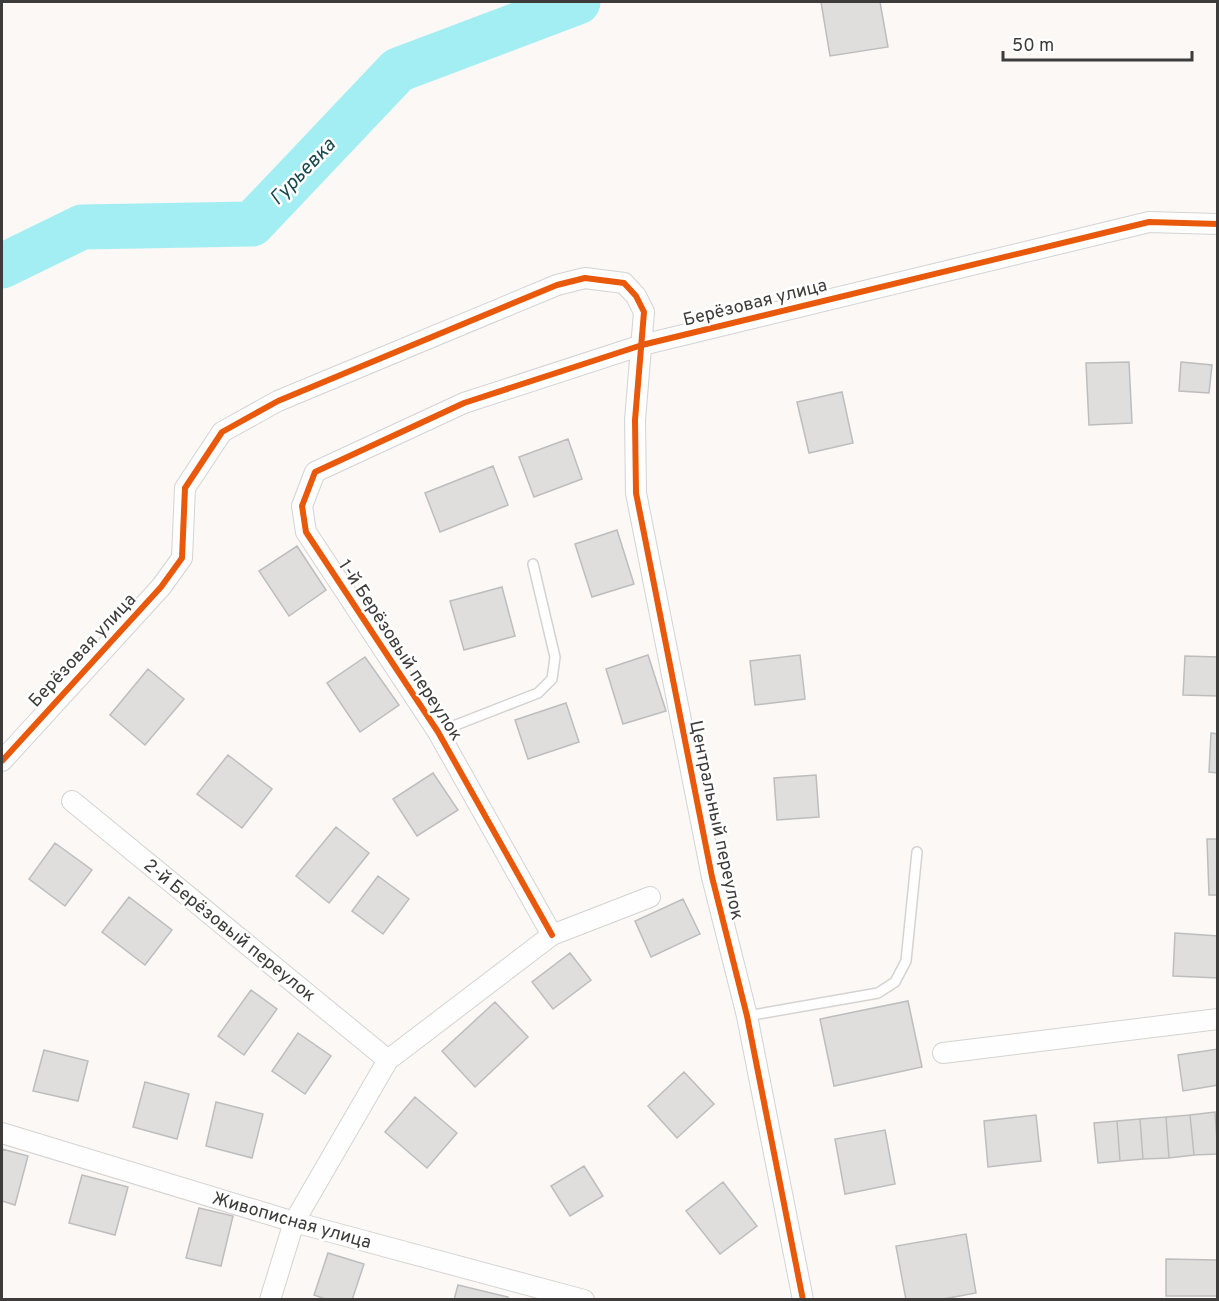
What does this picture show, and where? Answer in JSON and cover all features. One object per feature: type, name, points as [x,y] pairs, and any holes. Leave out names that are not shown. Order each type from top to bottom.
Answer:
[{"type":"street","name":"Берёзовая улица","points":[[315,472],[464,403],[642,345],[1149,222],[1218,224]]},
{"type":"street","name":"Центральный переулок","points":[[161,586],[182,558],[185,488],[222,432],[278,401],[557,285],[585,278],[624,283],[636,296],[644,312],[634,420],[636,493],[712,877],[747,1016],[803,1299]]},
{"type":"street","name":"1-й Берёзовый переулок","points":[[315,472],[302,506],[306,532],[438,732],[552,935]]},
{"type":"street","name":"Берёзовая улица","points":[[2,761],[161,586]]},
{"type":"street","name":"2-й Берёзовый переулок","points":[[72,801],[388,1060]]},
{"type":"street","points":[[270,1299],[294,1222],[388,1060],[552,935],[650,897]]},
{"type":"street","points":[[943,1053],[1218,1019]]},
{"type":"street","name":"Живописная улица","points":[[2,1133],[294,1222],[584,1299]]},
{"type":"lane","points":[[438,732],[538,693],[552,679],[555,657],[533,564]]},
{"type":"lane","points":[[747,1016],[878,993],[895,982],[906,961],[917,852]]},
{"type":"building","points":[[821,2],[880,2],[888,47],[830,56]]},
{"type":"building","points":[[1129,362],[1132,423],[1089,425],[1086,363]]},
{"type":"building","points":[[1181,362],[1212,365],[1209,393],[1179,391]]},
{"type":"building","points":[[842,392],[853,443],[809,453],[797,402]]},
{"type":"building","points":[[568,439],[582,479],[534,497],[519,457]]},
{"type":"building","points":[[493,466],[508,505],[440,532],[425,493]]},
{"type":"building","points":[[617,530],[634,584],[592,597],[575,544]]},
{"type":"building","points":[[297,546],[326,590],[289,616],[259,571]]},
{"type":"building","points":[[502,587],[515,636],[464,650],[450,601]]},
{"type":"building","points":[[648,655],[666,711],[623,724],[606,669]]},
{"type":"building","points":[[800,655],[805,699],[755,705],[750,661]]},
{"type":"building","points":[[1185,656],[1218,657],[1218,696],[1183,695]]},
{"type":"building","points":[[365,657],[399,705],[360,732],[327,683]]},
{"type":"building","points":[[148,669],[184,699],[145,745],[110,715]]},
{"type":"building","points":[[566,703],[579,742],[528,759],[515,720]]},
{"type":"building","points":[[1211,733],[1218,734],[1218,773],[1209,772]]},
{"type":"building","points":[[228,755],[272,789],[242,828],[197,794]]},
{"type":"building","points":[[433,773],[458,810],[417,836],[393,799]]},
{"type":"building","points":[[816,775],[819,817],[777,820],[774,778]]},
{"type":"building","points":[[336,827],[369,853],[329,903],[296,876]]},
{"type":"building","points":[[1207,839],[1218,839],[1218,895],[1209,895]]},
{"type":"building","points":[[55,843],[92,870],[65,906],[29,879]]},
{"type":"building","points":[[378,876],[409,899],[383,934],[352,911]]},
{"type":"building","points":[[129,897],[172,930],[145,965],[102,932]]},
{"type":"building","points":[[683,899],[700,934],[651,957],[635,921]]},
{"type":"building","points":[[1175,933],[1218,936],[1218,978],[1173,976]]},
{"type":"building","points":[[570,953],[591,980],[553,1009],[532,982]]},
{"type":"building","points":[[251,990],[277,1009],[244,1055],[218,1036]]},
{"type":"building","points":[[908,1001],[922,1067],[834,1086],[820,1019]]},
{"type":"building","points":[[495,1002],[528,1037],[475,1087],[442,1051]]},
{"type":"building","points":[[298,1033],[331,1056],[305,1094],[272,1071]]},
{"type":"building","points":[[1218,1049],[1218,1085],[1183,1091],[1178,1055]]},
{"type":"building","points":[[44,1050],[88,1061],[78,1101],[33,1091]]},
{"type":"building","points":[[684,1072],[714,1104],[677,1138],[648,1106]]},
{"type":"building","points":[[145,1082],[189,1094],[177,1139],[133,1127]]},
{"type":"building","points":[[415,1097],[457,1133],[427,1168],[385,1132]]},
{"type":"building","points":[[216,1102],[263,1114],[252,1158],[206,1146]]},
{"type":"building","points":[[1215,1112],[1218,1154],[1194,1155],[1190,1115]]},
{"type":"building","points":[[1036,1115],[1041,1161],[988,1167],[984,1121]]},
{"type":"building","points":[[1190,1115],[1194,1155],[1169,1158],[1166,1117]]},
{"type":"building","points":[[1166,1117],[1169,1158],[1143,1159],[1140,1119]]},
{"type":"building","points":[[1140,1119],[1143,1159],[1120,1161],[1117,1121]]},
{"type":"building","points":[[1117,1121],[1120,1161],[1098,1163],[1094,1123]]},
{"type":"building","points":[[885,1130],[895,1184],[845,1194],[835,1139]]},
{"type":"building","points":[[2,1149],[28,1156],[15,1205],[2,1201]]},
{"type":"building","points":[[584,1166],[603,1196],[570,1216],[551,1186]]},
{"type":"building","points":[[82,1175],[128,1187],[115,1235],[69,1223]]},
{"type":"building","points":[[723,1182],[757,1226],[720,1254],[686,1211]]},
{"type":"building","points":[[199,1208],[233,1216],[221,1266],[186,1258]]},
{"type":"building","points":[[966,1234],[976,1293],[938,1300],[906,1300],[896,1246]]},
{"type":"building","points":[[328,1253],[364,1264],[352,1300],[328,1300],[314,1295]]},
{"type":"building","points":[[1166,1259],[1217,1260],[1217,1296],[1166,1296]]},
{"type":"building","points":[[458,1285],[508,1297],[508,1300],[454,1300]]},
{"type":"waterway","name":"Гурьевка","points":[[2,266],[82,227],[252,224],[398,70],[578,2]]},
{"type":"cycle path","points":[[552,935],[438,732],[306,532],[302,506],[315,472],[464,403],[642,345],[1149,222],[1218,224]]},
{"type":"cycle path","points":[[2,761],[161,587],[182,558],[185,488],[222,432],[278,401],[557,285],[585,278],[624,283],[636,296],[644,312],[635,420],[636,493],[712,877],[747,1016],[803,1300]]}]
